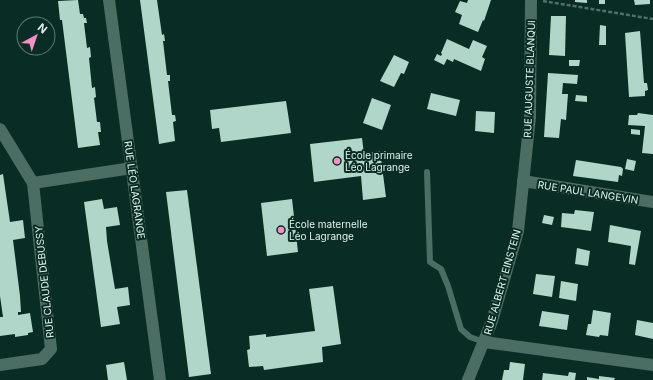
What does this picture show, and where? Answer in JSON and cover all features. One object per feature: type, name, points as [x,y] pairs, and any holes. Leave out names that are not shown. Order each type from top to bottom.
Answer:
[{"type":"street","name":"RUE LÉO LAGRANGE","points":[[109,0],[160,380]]},
{"type":"street","name":"RUE AUGUSTE BLANQUI","points":[[523,181],[530,117],[531,0]]},
{"type":"street","name":"RUE CLAUDE DEBUSSY","points":[[0,129],[33,183],[51,349],[42,359],[0,365]]},
{"type":"street","points":[[33,183],[132,168]]},
{"type":"street","name":"RUE PAUL LANGEVIN","points":[[523,181],[653,202]]},
{"type":"street","name":"RUE ALBERT EINSTEIN","points":[[468,380],[492,321],[518,231],[523,181]]},
{"type":"street","points":[[484,342],[653,365]]},
{"type":"lane","points":[[427,172],[430,262],[441,269],[448,286],[461,329],[470,337],[484,342]]},
{"type":"path","points":[[536,0],[653,19]]},
{"type":"building","points":[[78,0],[80,14],[83,14],[87,23],[84,23],[87,48],[90,47],[91,57],[89,58],[92,88],[95,87],[96,97],[94,98],[97,122],[100,122],[101,132],[98,132],[100,145],[78,148],[62,20],[60,20],[58,1]]},
{"type":"building","points":[[140,0],[157,0],[162,35],[164,34],[165,41],[163,41],[167,75],[170,75],[170,81],[168,81],[172,115],[175,115],[176,121],[173,122],[175,141],[159,144]]},
{"type":"building","points":[[468,0],[491,0],[484,21],[483,20],[478,32],[459,24],[462,15],[455,12],[460,1],[467,3]]},
{"type":"building","points":[[575,0],[587,0],[587,3],[575,2]]},
{"type":"building","points":[[599,0],[605,0],[605,4],[599,4]]},
{"type":"building","points":[[634,0],[650,0],[650,4],[635,5]]},
{"type":"building","points":[[551,16],[566,16],[565,56],[549,55]]},
{"type":"building","points":[[600,25],[606,26],[606,45],[599,45]]},
{"type":"building","points":[[640,31],[644,83],[647,83],[648,90],[645,91],[645,96],[629,97],[625,33]]},
{"type":"building","points":[[447,39],[469,49],[473,40],[487,46],[482,57],[485,59],[481,71],[454,59],[453,62],[447,59],[444,65],[434,60],[437,54],[441,56]]},
{"type":"building","points":[[394,55],[409,62],[404,74],[401,73],[394,87],[380,81]]},
{"type":"building","points":[[569,60],[580,60],[579,66],[569,66]]},
{"type":"building","points":[[548,73],[578,75],[577,84],[563,83],[562,94],[568,94],[566,120],[561,119],[559,138],[544,137]]},
{"type":"building","points":[[431,93],[460,100],[456,116],[427,109]]},
{"type":"building","points":[[576,95],[587,96],[587,102],[575,101]]},
{"type":"building","points":[[372,98],[391,105],[382,130],[363,123]]},
{"type":"building","points":[[286,101],[291,133],[221,142],[219,128],[212,129],[210,110]]},
{"type":"building","points":[[476,111],[495,112],[494,133],[475,131]]},
{"type":"building","points":[[638,113],[653,115],[653,154],[642,153],[645,126],[628,125],[629,115],[637,115]]},
{"type":"building","points":[[631,129],[640,130],[640,135],[631,134]]},
{"type":"building","points":[[362,138],[364,154],[380,151],[386,197],[363,200],[361,176],[314,182],[310,144]]},
{"type":"building","points":[[627,159],[636,161],[634,171],[625,169]]},
{"type":"building","points":[[576,160],[621,167],[623,169],[622,176],[619,175],[618,182],[573,176]]},
{"type":"building","points":[[3,174],[10,222],[23,220],[25,238],[13,240],[20,296],[21,312],[18,312],[18,315],[30,313],[33,332],[28,333],[28,335],[15,337],[15,334],[0,336],[0,317],[3,317],[0,296],[0,175]]},
{"type":"building","points":[[187,190],[211,374],[189,377],[166,192]]},
{"type":"building","points":[[102,199],[104,209],[117,207],[120,225],[106,227],[107,241],[115,289],[128,287],[130,305],[117,307],[120,324],[101,327],[84,202]]},
{"type":"building","points":[[292,199],[298,252],[267,256],[261,203]]},
{"type":"building","points":[[575,210],[594,212],[591,231],[561,227],[562,213],[574,214]]},
{"type":"building","points":[[544,215],[554,217],[552,225],[542,223]]},
{"type":"building","points":[[610,225],[641,231],[635,265],[629,264],[631,246],[608,242]]},
{"type":"building","points":[[577,248],[590,251],[588,266],[575,264]]},
{"type":"building","points":[[536,274],[555,276],[552,297],[533,294]]},
{"type":"building","points":[[561,281],[578,284],[576,301],[559,298]]},
{"type":"building","points":[[333,286],[341,344],[322,347],[323,362],[264,370],[263,366],[249,367],[247,350],[250,349],[249,336],[266,334],[266,337],[315,331],[309,289]]},
{"type":"building","points":[[593,310],[611,313],[608,336],[600,335],[599,337],[586,335],[588,324],[591,324]]},
{"type":"building","points":[[542,311],[569,315],[567,330],[539,326]]},
{"type":"building","points":[[637,320],[653,323],[653,339],[635,335]]},
{"type":"building","points":[[124,362],[127,380],[108,380],[106,365]]},
{"type":"building","points":[[510,362],[525,364],[523,380],[502,380],[504,370],[509,370]]},
{"type":"building","points":[[569,372],[576,373],[575,380],[542,380],[543,373],[568,376]]},
{"type":"building","points":[[599,376],[615,378],[614,380],[587,380],[587,377],[599,379]]},
{"type":"place","name":"École primaire Léo Lagrange","points":[[337,161]]},
{"type":"place","name":"École maternelle Léo Lagrange","points":[[281,230]]}]
